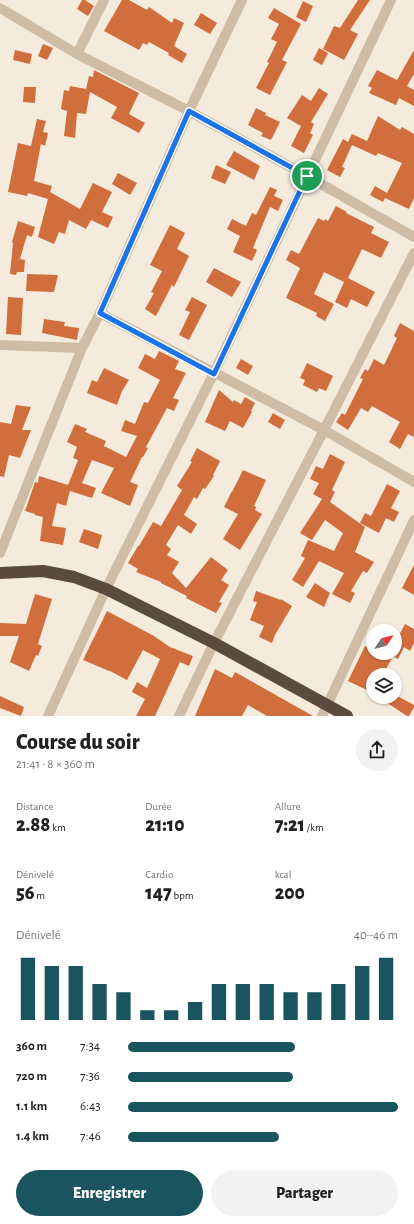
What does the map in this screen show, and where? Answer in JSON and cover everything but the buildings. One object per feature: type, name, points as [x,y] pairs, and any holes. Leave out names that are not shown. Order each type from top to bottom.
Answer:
[{"type":"highway","points":[[0,573],[43,571],[74,576],[106,589],[214,642],[324,711],[347,716]]},
{"type":"street","points":[[77,54],[104,0]]},
{"type":"street","points":[[0,553],[82,348],[100,313],[189,111],[242,0]]},
{"type":"street","points":[[48,716],[106,589],[214,374],[391,0]]},
{"type":"street","points":[[0,8],[77,54],[189,111],[414,237]]},
{"type":"street","points":[[179,716],[214,642],[414,253]]},
{"type":"street","points":[[100,313],[214,374],[324,430],[414,482]]},
{"type":"street","points":[[0,345],[82,348]]},
{"type":"street","points":[[324,711],[414,520]]},
{"type":"route","points":[[189,111],[307,176],[214,374],[100,313],[189,111]]}]
